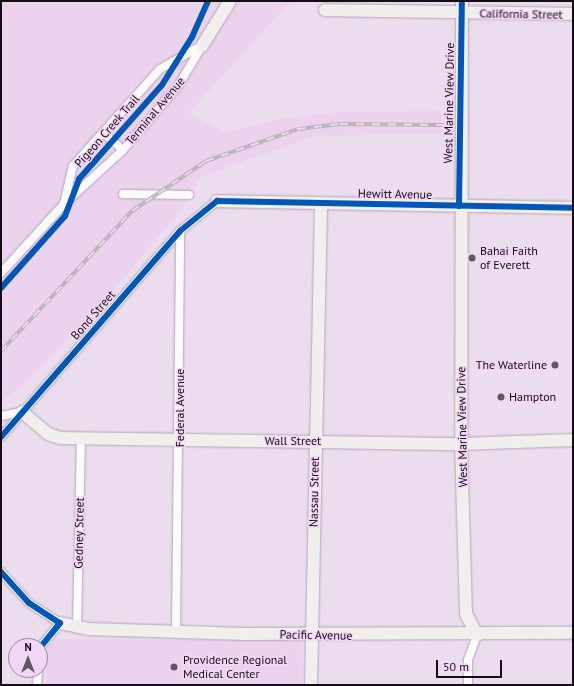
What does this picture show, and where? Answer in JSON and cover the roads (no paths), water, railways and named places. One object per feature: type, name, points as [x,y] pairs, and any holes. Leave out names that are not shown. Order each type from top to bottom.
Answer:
[{"type":"street","points":[[202,46],[230,1]]},
{"type":"street","name":"California Street","points":[[325,10],[462,7],[573,14]]},
{"type":"street","name":"West Marine View Drive","points":[[462,7],[459,206],[461,444],[466,614],[477,635]]},
{"type":"street","name":"Terminal Avenue","points":[[63,205],[73,166],[160,68],[202,46]]},
{"type":"street","name":"Terminal Avenue","points":[[1,273],[63,205],[123,150],[178,86],[202,46]]},
{"type":"street","points":[[103,133],[123,150]]},
{"type":"street","points":[[123,194],[189,195]]},
{"type":"street","points":[[180,231],[217,201]]},
{"type":"street","name":"Hewitt Avenue","points":[[217,201],[573,208]]},
{"type":"street","name":"Nassau Street","points":[[311,685],[321,203]]},
{"type":"street","name":"Bond Street","points":[[1,437],[180,231]]},
{"type":"street","name":"Federal Avenue","points":[[176,631],[180,440],[180,231]]},
{"type":"street","points":[[1,416],[22,412]]},
{"type":"street","name":"Wall Street","points":[[22,412],[48,434],[81,439],[461,444],[573,440]]},
{"type":"street","name":"Gedney Street","points":[[77,627],[81,439]]},
{"type":"street","points":[[1,572],[29,603],[60,623],[48,638]]},
{"type":"street","name":"Pacific Avenue","points":[[60,623],[77,627],[311,635],[477,635],[573,633]]},
{"type":"street","points":[[468,685],[468,660],[477,635]]},
{"type":"railway","points":[[1,351],[132,211],[206,161],[298,129],[340,124],[444,125]]},
{"type":"place","name":"Bahai Faith of Everett","points":[[472,258]]},
{"type":"place","name":"The Waterline","points":[[555,365]]},
{"type":"place","name":"Hampton","points":[[501,397]]},
{"type":"place","name":"Providence Regional Medical Center","points":[[174,667]]}]
